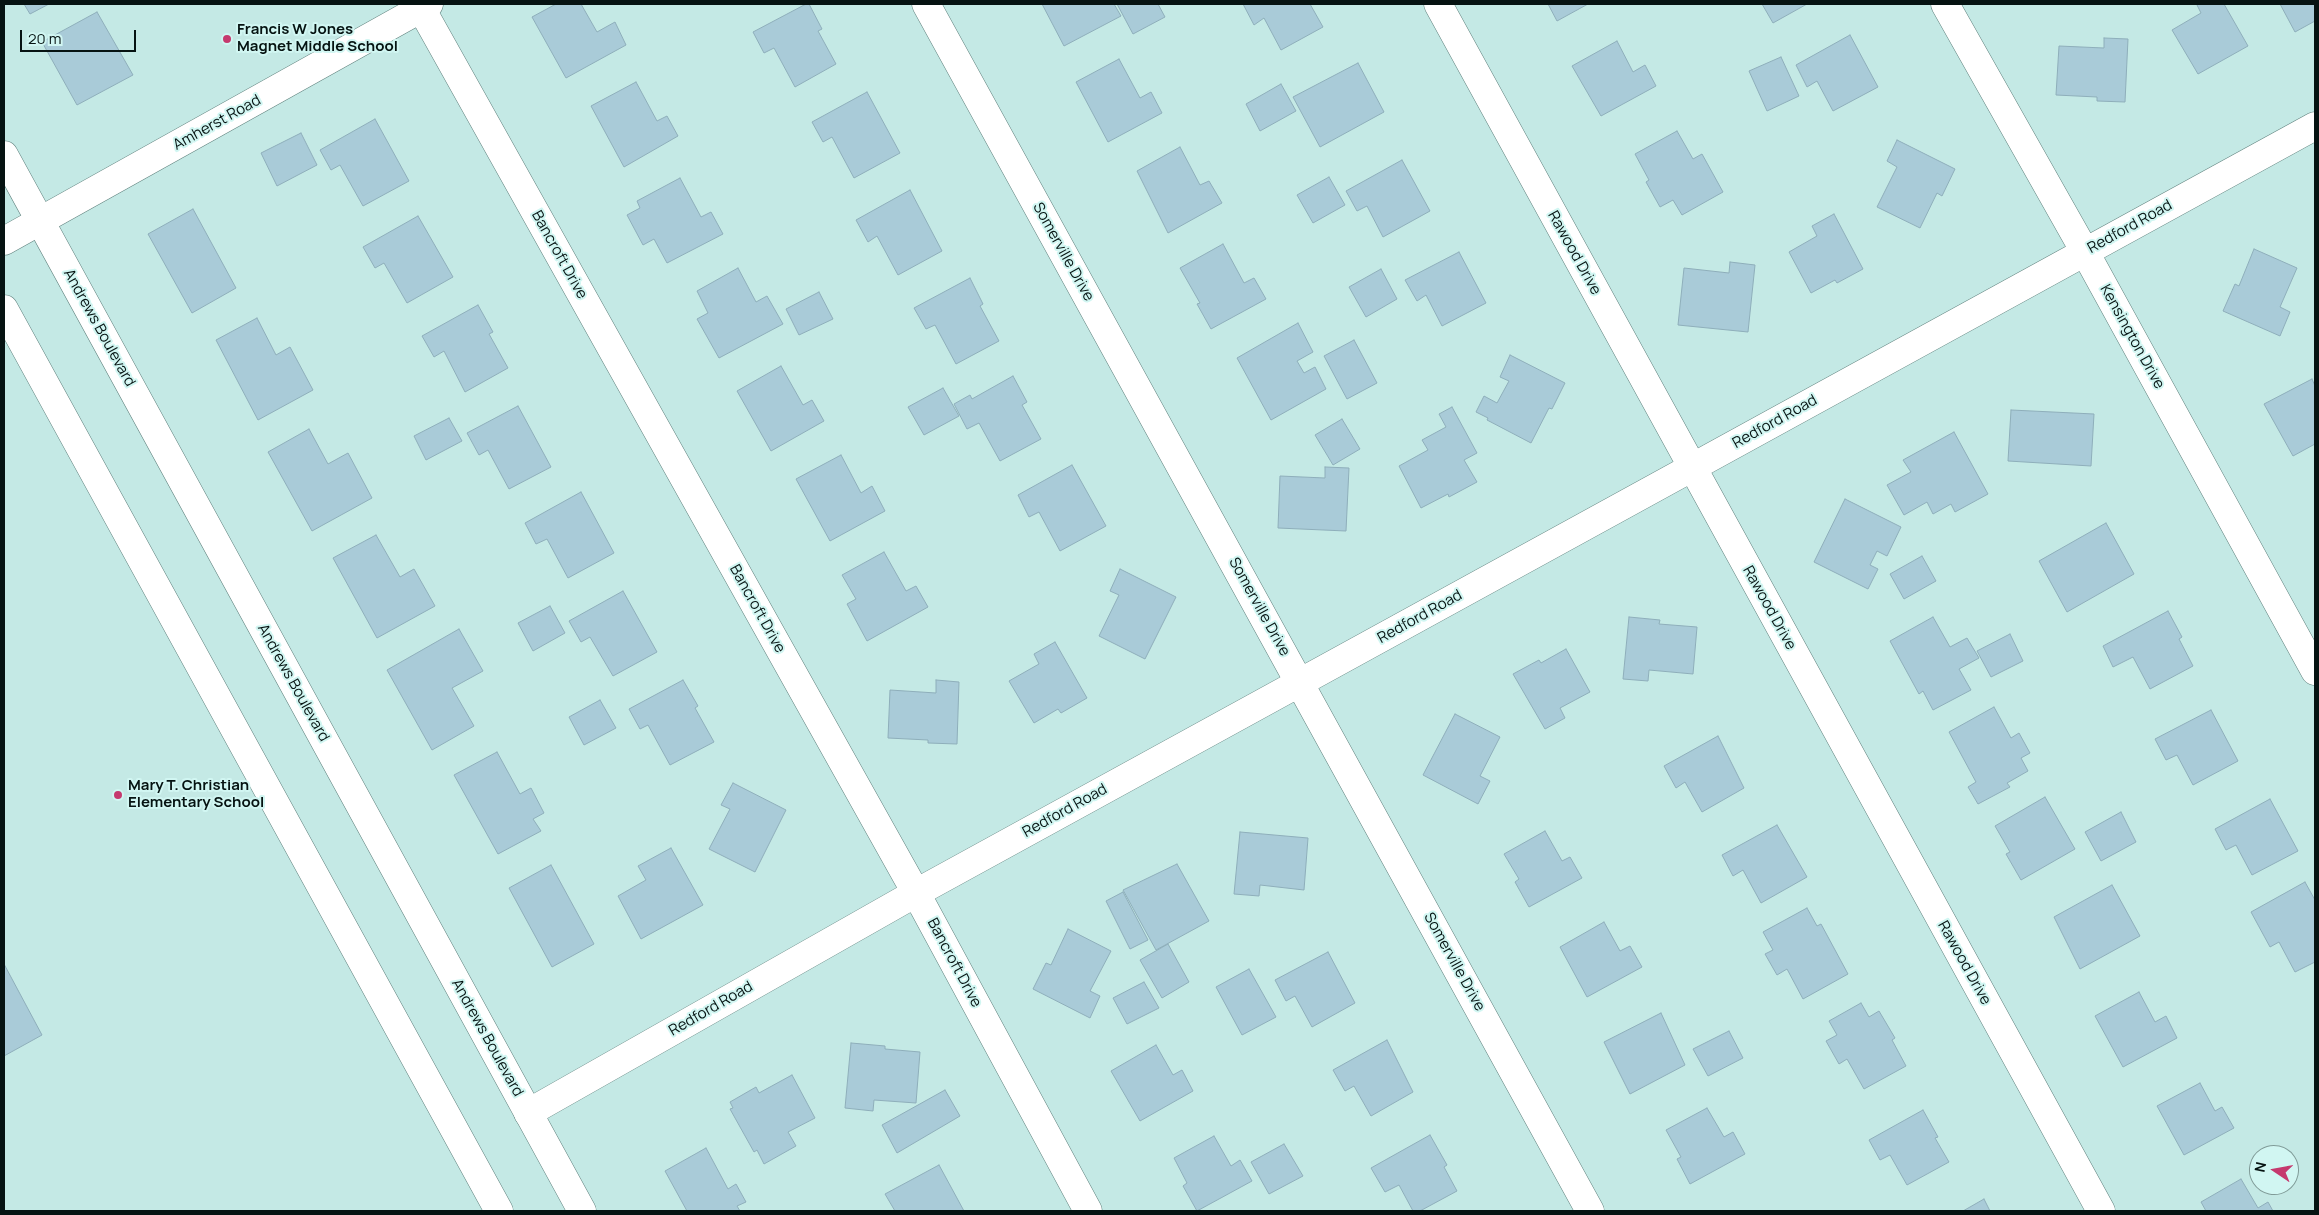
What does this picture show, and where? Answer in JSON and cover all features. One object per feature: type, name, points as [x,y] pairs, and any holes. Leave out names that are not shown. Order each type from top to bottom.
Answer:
[{"type":"street","name":"Somerville Drive","points":[[926,4],[1590,1211]]},
{"type":"street","name":"Rawood Drive","points":[[1438,4],[1691,468],[2102,1211]]},
{"type":"street","name":"Kensington Drive","points":[[1946,4],[2085,252],[2315,671]]},
{"type":"street","name":"Amherst Road","points":[[4,241],[425,6]]},
{"type":"street","name":"Bancroft Drive","points":[[425,6],[916,893],[1088,1211]]},
{"type":"street","name":"Redford Road","points":[[528,1113],[916,893],[2315,126]]},
{"type":"street","name":"Andrews Boulevard","points":[[4,154],[582,1211]]},
{"type":"street","points":[[4,308],[499,1211]]},
{"type":"building","points":[[24,4],[49,4],[30,14]]},
{"type":"building","points":[[556,4],[581,4],[597,32],[615,22],[626,45],[566,78],[532,17]]},
{"type":"building","points":[[809,4],[822,29],[818,31],[836,64],[795,87],[774,48],[764,53],[753,32]]},
{"type":"building","points":[[1042,4],[1114,4],[1121,16],[1064,46]]},
{"type":"building","points":[[1117,4],[1158,4],[1165,17],[1133,34]]},
{"type":"building","points":[[1243,4],[1310,4],[1323,27],[1281,50],[1264,18],[1254,25]]},
{"type":"building","points":[[1548,4],[1588,4],[1557,21]]},
{"type":"building","points":[[1762,4],[1807,4],[1773,23]]},
{"type":"building","points":[[2224,4],[2248,46],[2198,74],[2172,30],[2201,13],[2197,5]]},
{"type":"building","points":[[2280,4],[2315,4],[2315,21],[2295,32]]},
{"type":"building","points":[[97,12],[133,75],[77,105],[42,42]]},
{"type":"building","points":[[1850,35],[1878,87],[1833,111],[1817,81],[1807,87],[1796,65]]},
{"type":"building","points":[[2104,38],[2128,39],[2125,102],[2097,101],[2097,97],[2056,95],[2059,46],[2104,48]]},
{"type":"building","points":[[1617,41],[1633,72],[1645,65],[1656,86],[1601,116],[1572,66]]},
{"type":"building","points":[[1781,57],[1799,96],[1767,111],[1749,71]]},
{"type":"building","points":[[1119,59],[1140,98],[1151,92],[1162,113],[1108,142],[1076,82]]},
{"type":"building","points":[[1358,63],[1384,112],[1320,147],[1293,97]]},
{"type":"building","points":[[636,82],[657,121],[667,116],[678,136],[624,167],[591,106]]},
{"type":"building","points":[[1281,84],[1296,111],[1260,131],[1246,104]]},
{"type":"building","points":[[867,92],[900,153],[854,178],[832,137],[823,142],[812,122]]},
{"type":"building","points":[[375,119],[409,181],[363,206],[340,165],[331,170],[320,150]]},
{"type":"building","points":[[1677,131],[1693,159],[1702,154],[1723,192],[1682,215],[1673,200],[1660,207],[1646,182],[1649,180],[1635,154]]},
{"type":"building","points":[[301,133],[317,165],[277,186],[261,153]]},
{"type":"building","points":[[1897,140],[1955,169],[1942,196],[1937,193],[1920,228],[1877,207],[1897,167],[1887,161]]},
{"type":"building","points":[[1180,147],[1200,185],[1209,181],[1222,203],[1168,233],[1137,171]]},
{"type":"building","points":[[1402,160],[1430,211],[1383,237],[1367,206],[1357,211],[1346,191]]},
{"type":"building","points":[[1329,177],[1345,205],[1313,223],[1297,195]]},
{"type":"building","points":[[680,178],[701,217],[711,212],[723,234],[667,263],[654,239],[643,245],[627,215],[640,208],[637,201]]},
{"type":"building","points":[[910,190],[942,251],[898,275],[877,236],[868,242],[856,220]]},
{"type":"building","points":[[193,209],[236,288],[192,313],[148,234]]},
{"type":"building","points":[[1834,214],[1863,269],[1837,283],[1835,280],[1811,293],[1789,252],[1817,236],[1812,226]]},
{"type":"building","points":[[418,216],[453,277],[407,303],[384,263],[375,268],[363,247]]},
{"type":"building","points":[[1223,244],[1244,283],[1254,278],[1266,299],[1211,329],[1197,304],[1200,303],[1180,268]]},
{"type":"building","points":[[2254,249],[2297,268],[2280,307],[2290,312],[2280,336],[2223,311],[2235,284],[2239,286]]},
{"type":"building","points":[[1459,252],[1486,303],[1442,326],[1426,295],[1417,301],[1405,280]]},
{"type":"building","points":[[1730,262],[1755,265],[1748,332],[1678,325],[1684,268],[1729,273]]},
{"type":"building","points":[[738,268],[756,302],[767,296],[783,324],[719,358],[697,319],[708,313],[697,291]]},
{"type":"building","points":[[1381,269],[1397,299],[1366,317],[1349,287]]},
{"type":"building","points":[[970,278],[983,304],[980,306],[999,341],[956,364],[935,325],[926,329],[914,308]]},
{"type":"building","points":[[819,292],[833,319],[799,335],[786,309]]},
{"type":"building","points":[[478,305],[493,332],[489,334],[508,368],[465,392],[444,351],[434,357],[422,336]]},
{"type":"building","points":[[257,318],[276,355],[290,347],[313,390],[258,420],[216,340]]},
{"type":"building","points":[[1298,323],[1313,352],[1297,361],[1304,373],[1315,367],[1326,389],[1271,420],[1237,358]]},
{"type":"building","points":[[1354,340],[1377,383],[1347,399],[1324,356]]},
{"type":"building","points":[[1510,355],[1565,383],[1552,409],[1549,408],[1531,443],[1487,420],[1488,418],[1476,412],[1484,396],[1497,403],[1509,381],[1500,377]]},
{"type":"building","points":[[781,366],[803,405],[812,400],[824,421],[771,451],[737,391]]},
{"type":"building","points":[[1013,376],[1027,402],[1022,405],[1041,439],[1000,461],[979,423],[967,429],[954,404],[970,395],[972,399]]},
{"type":"building","points":[[2312,379],[2315,386],[2315,444],[2293,456],[2264,404]]},
{"type":"building","points":[[943,388],[959,416],[924,435],[908,407]]},
{"type":"building","points":[[518,406],[551,467],[509,489],[488,450],[479,455],[467,433]]},
{"type":"building","points":[[1452,407],[1477,453],[1464,460],[1477,482],[1449,497],[1448,494],[1421,508],[1399,466],[1428,450],[1422,440],[1446,427],[1439,414]]},
{"type":"building","points":[[2011,410],[2094,414],[2091,466],[2008,461]]},
{"type":"building","points":[[449,418],[462,441],[426,460],[414,436]]},
{"type":"building","points":[[1342,419],[1360,449],[1333,465],[1315,435]]},
{"type":"building","points":[[309,429],[328,464],[348,453],[372,498],[312,531],[268,452]]},
{"type":"building","points":[[1954,432],[1988,494],[1955,512],[1951,504],[1933,514],[1927,502],[1904,515],[1887,485],[1911,472],[1903,460]]},
{"type":"building","points":[[841,455],[861,493],[872,486],[885,511],[830,541],[796,479]]},
{"type":"building","points":[[1072,465],[1106,526],[1060,551],[1039,512],[1029,517],[1018,495]]},
{"type":"building","points":[[1325,467],[1349,468],[1346,531],[1278,528],[1280,476],[1325,478]]},
{"type":"building","points":[[581,492],[614,553],[568,578],[547,539],[536,544],[525,523]]},
{"type":"building","points":[[1845,499],[1901,527],[1887,556],[1877,551],[1870,565],[1878,569],[1868,589],[1814,562]]},
{"type":"building","points":[[2106,523],[2134,574],[2067,612],[2039,561]]},
{"type":"building","points":[[376,535],[400,577],[414,569],[435,606],[377,638],[333,558]]},
{"type":"building","points":[[884,552],[906,591],[916,586],[928,607],[867,641],[847,604],[856,599],[842,575]]},
{"type":"building","points":[[1922,556],[1936,581],[1904,599],[1890,574]]},
{"type":"building","points":[[1120,569],[1176,597],[1145,659],[1099,636],[1119,595],[1110,591]]},
{"type":"building","points":[[623,591],[657,652],[613,676],[590,637],[581,642],[569,621]]},
{"type":"building","points":[[550,606],[565,633],[533,651],[518,623]]},
{"type":"building","points":[[2168,611],[2182,637],[2179,639],[2193,666],[2150,689],[2133,657],[2113,667],[2103,646]]},
{"type":"building","points":[[1629,617],[1660,620],[1659,624],[1697,627],[1693,674],[1649,670],[1648,681],[1623,679]]},
{"type":"building","points":[[1933,617],[1950,647],[1967,638],[1979,658],[1959,669],[1971,690],[1933,710],[1923,691],[1919,694],[1890,641]]},
{"type":"building","points":[[459,629],[483,671],[452,688],[474,726],[432,750],[387,670]]},
{"type":"building","points":[[2010,634],[2023,661],[1991,677],[1977,651]]},
{"type":"building","points":[[1055,642],[1087,698],[1061,713],[1058,709],[1034,723],[1009,681],[1039,664],[1034,654]]},
{"type":"building","points":[[1566,649],[1590,692],[1560,708],[1565,718],[1545,729],[1513,674],[1539,660],[1541,663]]},
{"type":"building","points":[[683,680],[698,706],[695,708],[714,742],[670,765],[648,725],[640,729],[629,709]]},
{"type":"building","points":[[936,680],[959,682],[957,744],[928,743],[928,740],[888,738],[890,690],[936,693]]},
{"type":"building","points":[[600,700],[616,728],[584,745],[569,717]]},
{"type":"building","points":[[1994,707],[2011,738],[2019,733],[2030,753],[2021,758],[2028,771],[2007,783],[2010,787],[1978,804],[1968,787],[1976,782],[1949,732]]},
{"type":"building","points":[[2211,710],[2238,761],[2193,785],[2177,755],[2166,760],[2155,739]]},
{"type":"building","points":[[1455,714],[1500,737],[1480,776],[1490,781],[1478,804],[1423,775]]},
{"type":"building","points":[[1718,736],[1744,788],[1702,812],[1685,782],[1676,788],[1664,766]]},
{"type":"building","points":[[497,752],[520,794],[531,788],[544,813],[533,819],[541,831],[498,854],[454,775]]},
{"type":"building","points":[[733,783],[786,810],[755,872],[709,849],[730,809],[721,805]]},
{"type":"building","points":[[2045,797],[2075,849],[2021,880],[2006,854],[2010,852],[1995,826]]},
{"type":"building","points":[[2270,799],[2298,851],[2252,875],[2236,845],[2226,850],[2215,829]]},
{"type":"building","points":[[2121,812],[2136,842],[2101,861],[2085,832]]},
{"type":"building","points":[[1777,825],[1807,877],[1761,903],[1743,870],[1733,876],[1722,855]]},
{"type":"building","points":[[1545,831],[1562,861],[1570,857],[1582,878],[1529,907],[1515,882],[1519,879],[1504,854]]},
{"type":"building","points":[[1240,832],[1308,838],[1304,890],[1260,885],[1259,896],[1234,894]]},
{"type":"building","points":[[671,848],[703,905],[641,939],[618,896],[646,880],[638,866]]},
{"type":"building","points":[[1177,864],[1209,921],[1156,950],[1123,890]]},
{"type":"building","points":[[551,865],[594,944],[552,967],[509,888]]},
{"type":"building","points":[[2305,882],[2315,900],[2315,962],[2295,972],[2279,942],[2270,947],[2251,912]]},
{"type":"building","points":[[2112,885],[2140,936],[2080,969],[2054,917]]},
{"type":"building","points":[[1123,892],[1148,940],[1130,949],[1106,901]]},
{"type":"building","points":[[1807,908],[1817,926],[1821,924],[1848,974],[1803,999],[1787,969],[1777,975],[1765,954],[1773,950],[1763,932]]},
{"type":"building","points":[[1604,922],[1620,951],[1630,946],[1642,967],[1587,997],[1560,947]]},
{"type":"building","points":[[1068,929],[1111,951],[1090,991],[1100,996],[1090,1018],[1033,989],[1046,963],[1051,965]]},
{"type":"building","points":[[1168,944],[1189,982],[1162,998],[1140,960]]},
{"type":"building","points":[[1328,952],[1355,1003],[1312,1027],[1295,996],[1286,1001],[1275,980]]},
{"type":"building","points":[[4,964],[42,1035],[4,1056]]},
{"type":"building","points":[[1249,969],[1276,1017],[1242,1035],[1216,987]]},
{"type":"building","points":[[1144,982],[1159,1008],[1127,1024],[1113,998]]},
{"type":"building","points":[[2139,992],[2155,1022],[2166,1016],[2177,1038],[2123,1067],[2095,1016]]},
{"type":"building","points":[[1861,1003],[1869,1017],[1879,1011],[1895,1038],[1892,1040],[1906,1066],[1864,1089],[1847,1059],[1839,1064],[1826,1041],[1837,1035],[1829,1021]]},
{"type":"building","points":[[1661,1013],[1685,1065],[1630,1094],[1604,1042]]},
{"type":"building","points":[[1729,1031],[1743,1058],[1708,1076],[1693,1049]]},
{"type":"building","points":[[1387,1040],[1413,1092],[1371,1116],[1354,1086],[1345,1091],[1333,1070]]},
{"type":"building","points":[[851,1043],[885,1046],[885,1049],[920,1052],[916,1103],[874,1100],[873,1111],[845,1108]]},
{"type":"building","points":[[1156,1045],[1173,1075],[1182,1070],[1193,1091],[1140,1121],[1111,1071]]},
{"type":"building","points":[[792,1075],[815,1118],[788,1132],[796,1146],[764,1164],[757,1150],[754,1152],[730,1109],[733,1108],[730,1102],[756,1087],[759,1093]]},
{"type":"building","points":[[2200,1083],[2215,1111],[2222,1107],[2234,1128],[2184,1155],[2157,1106]]},
{"type":"building","points":[[945,1090],[960,1116],[897,1153],[882,1125]]},
{"type":"building","points":[[1707,1108],[1724,1137],[1733,1132],[1745,1154],[1690,1184],[1677,1159],[1681,1157],[1666,1130]]},
{"type":"building","points":[[1923,1110],[1938,1137],[1935,1138],[1949,1162],[1907,1185],[1890,1155],[1880,1160],[1869,1140]]},
{"type":"building","points":[[1430,1135],[1447,1165],[1444,1167],[1457,1191],[1420,1211],[1413,1211],[1399,1185],[1385,1192],[1371,1168]]},
{"type":"building","points":[[1214,1136],[1231,1166],[1240,1160],[1252,1181],[1197,1211],[1183,1186],[1187,1183],[1174,1158]]},
{"type":"building","points":[[1284,1144],[1303,1176],[1269,1194],[1251,1162]]},
{"type":"building","points":[[706,1148],[728,1189],[736,1184],[746,1202],[737,1206],[740,1211],[687,1211],[665,1171]]},
{"type":"building","points":[[939,1165],[964,1211],[895,1211],[885,1194]]},
{"type":"building","points":[[2241,1179],[2258,1208],[2268,1202],[2273,1211],[2206,1211],[2201,1202]]},
{"type":"building","points":[[1984,1199],[1990,1211],[1963,1211]]},
{"type":"place","name":"Francis W Jones Magnet Middle School","points":[[227,39]]},
{"type":"place","name":"Mary T. Christian Elementary School","points":[[118,795]]}]
